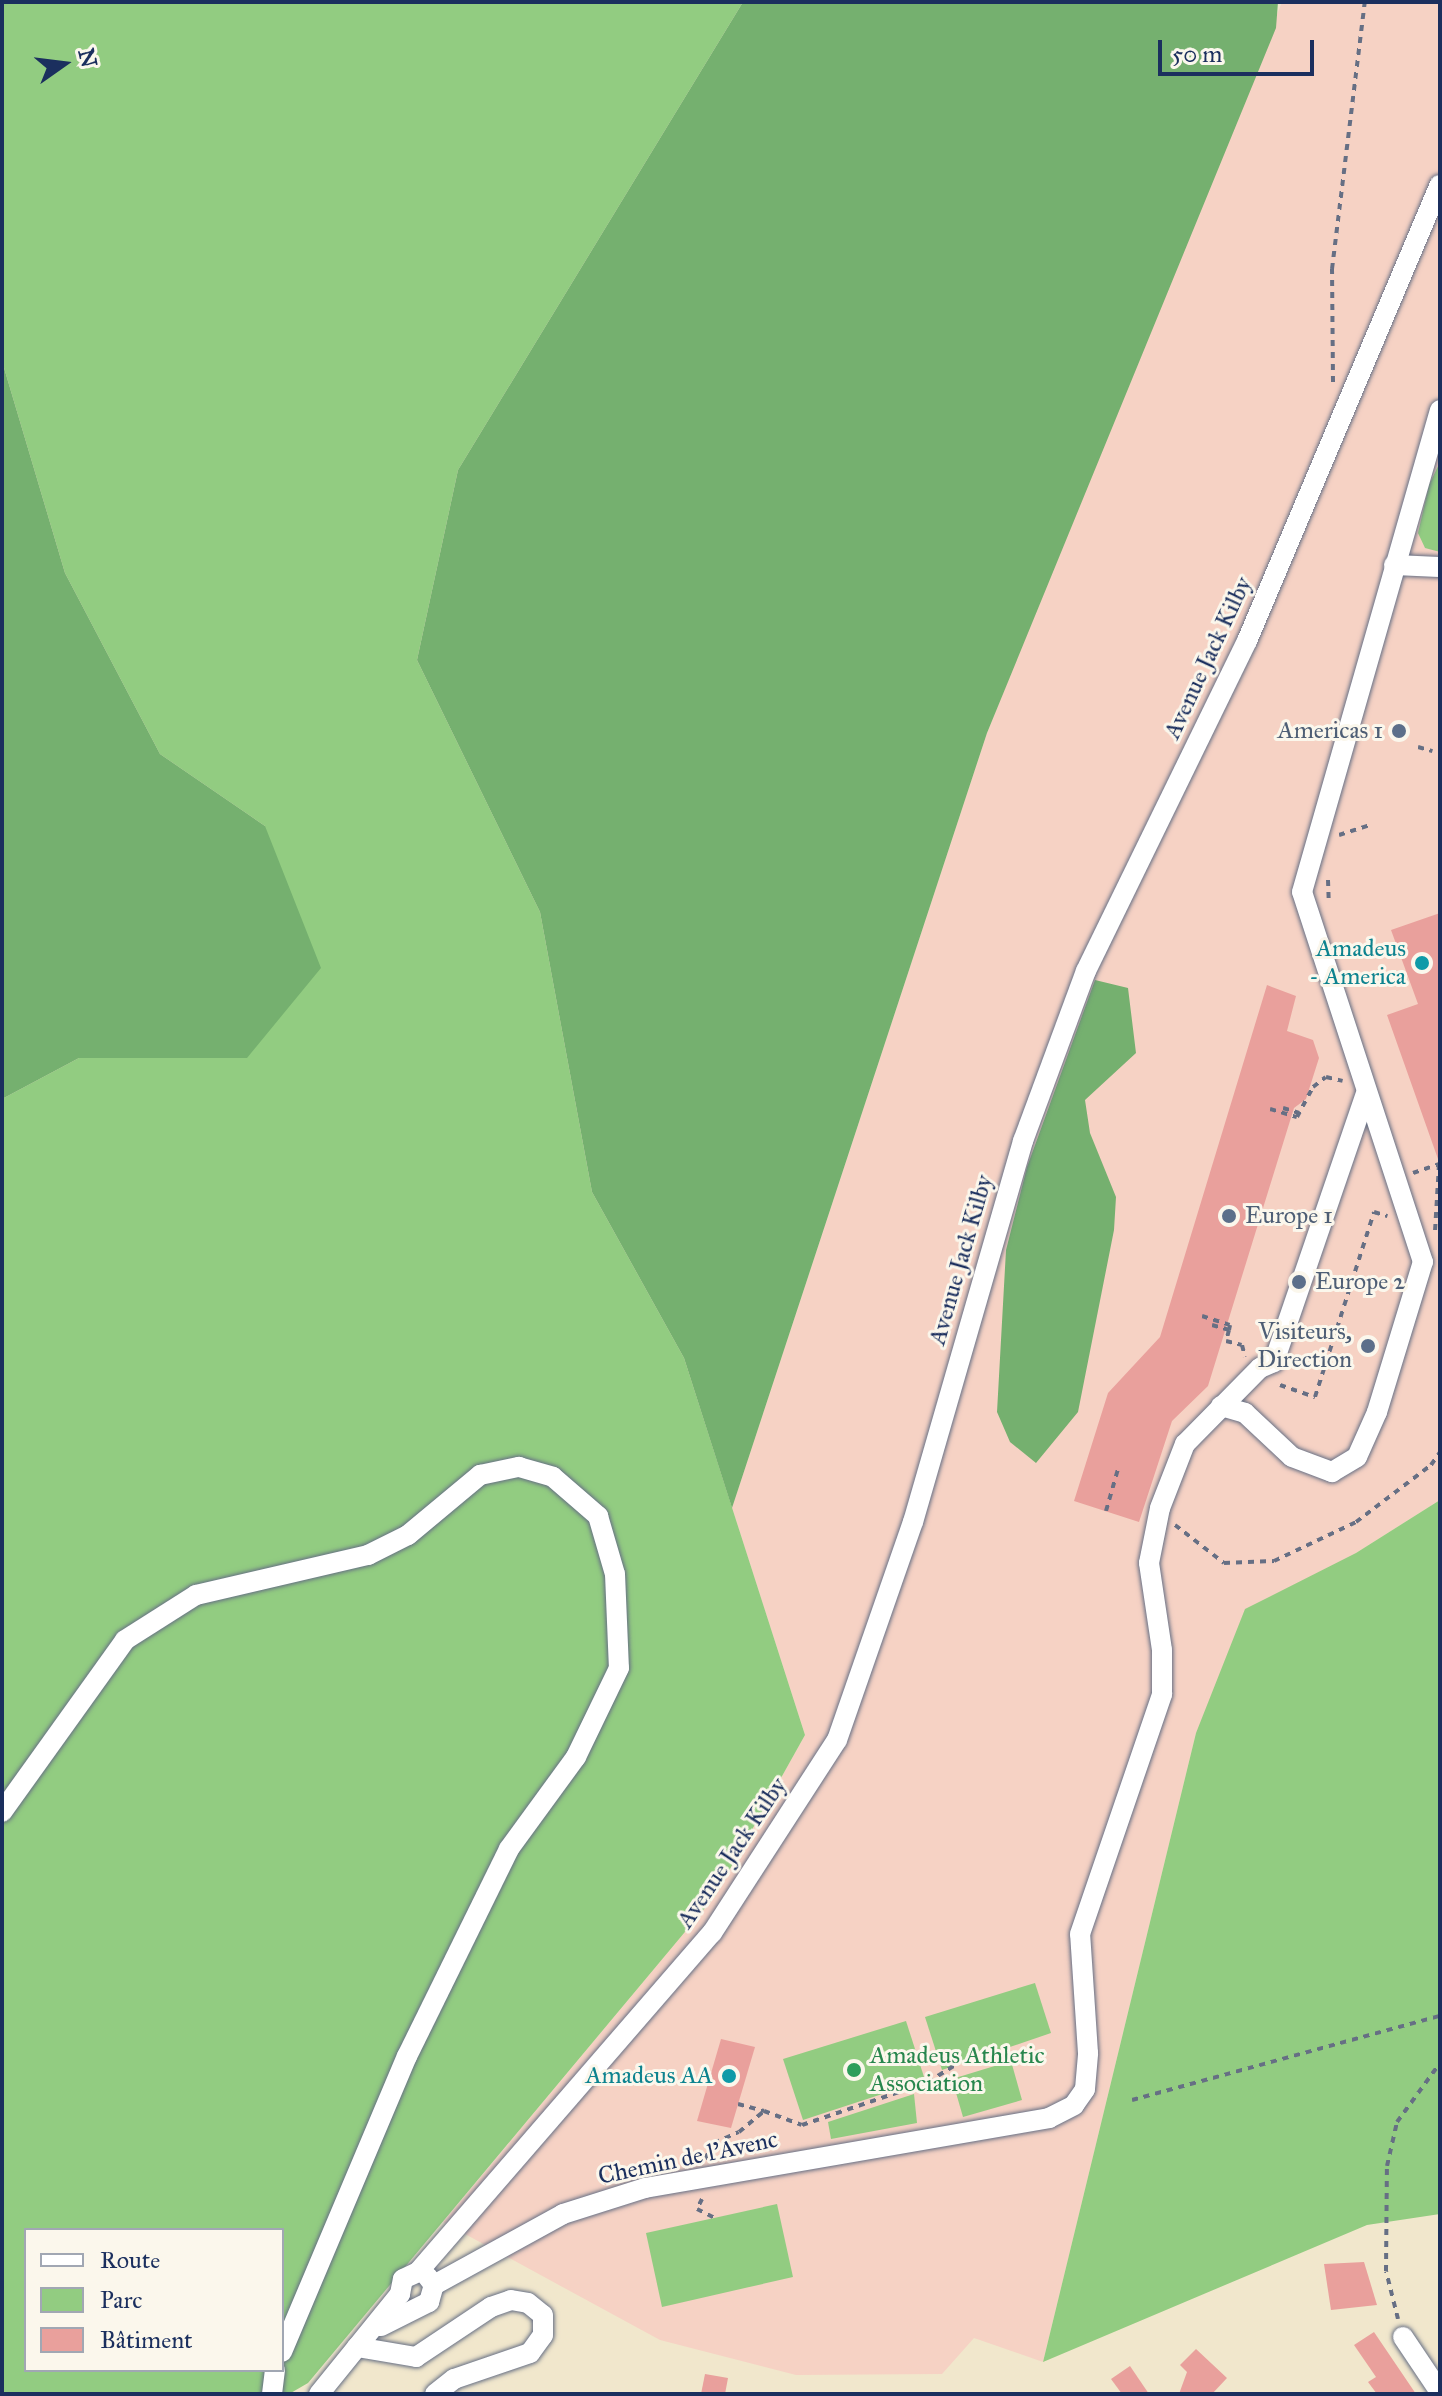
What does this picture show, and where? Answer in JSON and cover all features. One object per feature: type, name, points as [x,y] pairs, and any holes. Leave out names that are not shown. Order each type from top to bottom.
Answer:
[{"type":"street","name":"Avenue Jack Kilby","points":[[319,2394],[364,2340],[407,2300],[429,2302],[426,2279],[712,1933],[837,1740],[913,1522],[1023,1141],[1086,971],[1247,641],[1440,185]]},
{"type":"street","points":[[1221,1406],[1245,1413],[1292,1457],[1332,1472],[1357,1457],[1377,1412],[1423,1262],[1302,892],[1440,410]]},
{"type":"street","points":[[1394,565],[1440,567]]},
{"type":"street","points":[[1160,1508],[1185,1444],[1260,1368],[1274,1362],[1366,1094]]},
{"type":"street","points":[[2,1812],[125,1640],[196,1595],[368,1555],[408,1535],[480,1475],[519,1467],[553,1477],[598,1516],[615,1574],[619,1668],[576,1757],[509,1849],[407,2056],[284,2347]]},
{"type":"street","name":"Chemin de l'Avenc","points":[[426,2279],[563,2214],[645,2188],[1049,2118],[1074,2105],[1085,2089],[1088,2045],[1080,1934],[1162,1694],[1162,1650],[1149,1563],[1160,1508]]},
{"type":"street","name":"Avenue Jack Kilby","points":[[407,2300],[403,2279],[426,2279]]},
{"type":"street","points":[[364,2340],[416,2357],[511,2300],[528,2303],[543,2315],[543,2335],[530,2353],[454,2379],[435,2394]]},
{"type":"street","points":[[1403,2337],[1440,2392]]},
{"type":"street","points":[[272,2394],[275,2372]]},
{"type":"path","points":[[1346,411],[1333,386],[1332,269],[1365,2]]},
{"type":"path","points":[[1418,747],[1432,751]]},
{"type":"path","points":[[1332,846],[1339,835],[1370,825]]},
{"type":"path","points":[[1327,872],[1332,917]]},
{"type":"path","points":[[1270,1109],[1297,1117],[1326,1077]]},
{"type":"path","points":[[1283,1108],[1299,1113]]},
{"type":"path","points":[[1407,1176],[1439,1164],[1435,1236]]},
{"type":"path","points":[[1280,1385],[1315,1397],[1374,1212],[1395,1219]]},
{"type":"path","points":[[1202,1316],[1230,1325],[1226,1341],[1242,1345]]},
{"type":"path","points":[[1212,1325],[1229,1330]]},
{"type":"path","points":[[1160,1508],[1187,1537],[1224,1563],[1274,1561],[1356,1522],[1431,1465],[1440,1452]]},
{"type":"path","points":[[1106,1511],[1118,1469]]},
{"type":"path","points":[[1132,2100],[1440,2016]]},
{"type":"path","points":[[1403,2337],[1386,2271],[1387,2166],[1397,2122],[1440,2063]]},
{"type":"path","points":[[738,2104],[802,2125],[928,2082],[957,2064]]},
{"type":"path","points":[[708,2164],[703,2155],[714,2143],[739,2132],[764,2111]]},
{"type":"path","points":[[713,2189],[696,2206],[715,2218]]},
{"type":"shaded area","points":[[1282,2],[1440,2],[1440,1500],[1356,1553],[1196,1733],[1043,2362],[974,2338],[942,2374],[796,2375],[660,2340],[443,2222],[715,1896],[805,1735],[732,1508],[987,733]]},
{"type":"green space","points":[[2,2],[743,2],[458,470],[417,660],[540,912],[592,1192],[684,1358],[805,1735],[715,1896],[308,2383],[289,2394],[2,2394],[2,1099],[79,1058],[246,1058],[265,826],[160,754],[65,573],[2,361]]},
{"type":"green space","points":[[743,2],[1278,2],[1276,28],[987,733],[732,1508],[684,1358],[592,1192],[540,912],[417,660],[458,470]]},
{"type":"green space","points":[[2,361],[65,573],[160,754],[265,826],[321,968],[247,1058],[79,1058],[2,1099]]},
{"type":"green space","points":[[1440,462],[1440,552],[1425,548],[1418,533],[1429,485]]},
{"type":"green space","points":[[1095,980],[1128,988],[1136,1053],[1085,1100],[1090,1133],[1116,1197],[1114,1230],[1078,1412],[1036,1463],[1010,1442],[997,1412],[1006,1250],[1027,1167]]},
{"type":"green space","points":[[1440,1500],[1440,2214],[1367,2225],[1043,2362],[1196,1733],[1245,1609],[1356,1553]]},
{"type":"green space","name":"Amadeus Athletic Association","points":[[1035,1983],[1051,2033],[942,2070],[925,2017]]},
{"type":"green space","name":"Amadeus Athletic Association","points":[[906,2021],[925,2080],[803,2120],[783,2059]]},
{"type":"green space","name":"Amadeus Athletic Association","points":[[1011,2061],[1022,2100],[963,2117],[952,2079]]},
{"type":"green space","points":[[914,2094],[917,2123],[831,2139],[828,2122]]},
{"type":"green space","points":[[777,2204],[793,2277],[662,2307],[646,2233]]},
{"type":"building","points":[[1440,913],[1438,1159],[1387,1015],[1418,1004],[1391,930]]},
{"type":"building","name":"Europe 1","points":[[1267,985],[1296,996],[1287,1031],[1313,1040],[1319,1058],[1306,1099],[1294,1108],[1208,1386],[1172,1421],[1139,1522],[1074,1501],[1108,1393],[1160,1337]]},
{"type":"building","name":"Amadeus AA","points":[[721,2039],[755,2047],[731,2128],[697,2121]]},
{"type":"building","points":[[1364,2262],[1377,2305],[1331,2310],[1324,2264]]},
{"type":"building","points":[[1374,2332],[1416,2394],[1377,2394],[1368,2382],[1376,2377],[1354,2345]]},
{"type":"building","points":[[1196,2349],[1227,2378],[1212,2394],[1179,2394],[1187,2372],[1180,2365]]},
{"type":"building","points":[[1130,2366],[1149,2394],[1122,2394],[1111,2379]]},
{"type":"building","points":[[705,2374],[728,2378],[725,2394],[701,2394]]},
{"type":"place","name":"Americas 1","points":[[1399,731]]},
{"type":"place","name":"Amadeus - America","points":[[1422,963]]},
{"type":"place","name":"Europe 1","points":[[1229,1216]]},
{"type":"place","name":"Europe 2","points":[[1299,1282]]},
{"type":"place","name":"Visiteurs, Direction","points":[[1368,1346]]},
{"type":"place","name":"Amadeus Athletic Association","points":[[854,2070]]},
{"type":"place","name":"Amadeus AA","points":[[729,2076]]}]
